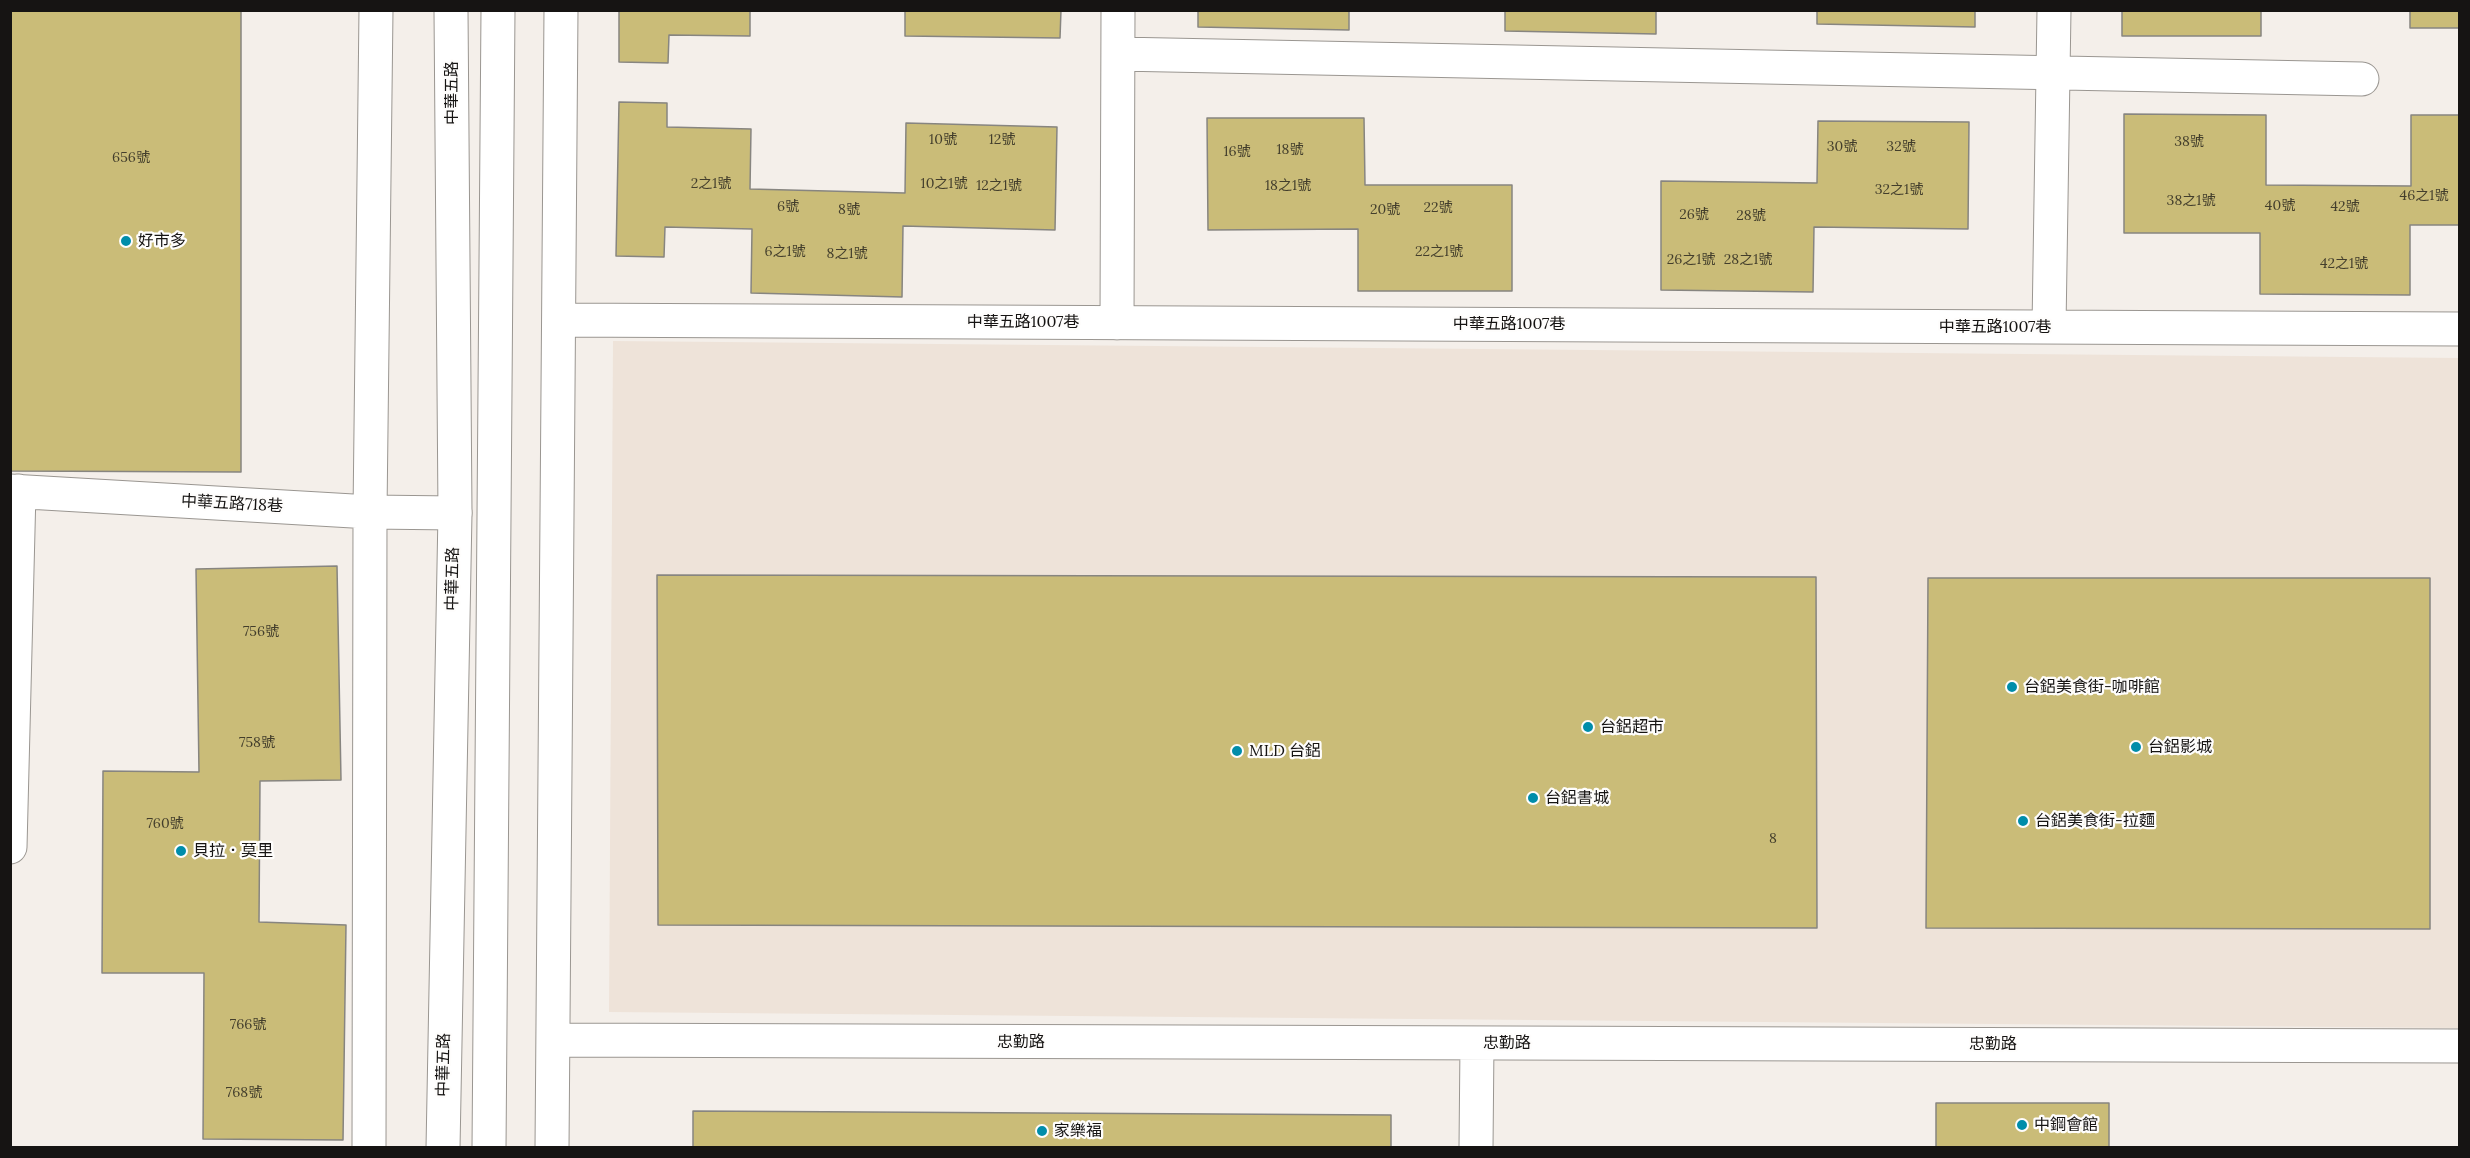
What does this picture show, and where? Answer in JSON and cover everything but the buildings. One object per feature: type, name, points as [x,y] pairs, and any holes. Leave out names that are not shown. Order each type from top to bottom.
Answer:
[{"type":"street","points":[[369,1148],[370,512],[376,10]]},
{"type":"street","name":"中華五路","points":[[443,1148],[455,513],[451,10]]},
{"type":"street","points":[[489,1148],[498,10]]},
{"type":"street","points":[[552,1148],[561,10]]},
{"type":"street","points":[[1116,323],[1118,10]]},
{"type":"street","points":[[2049,327],[2055,73],[2054,10]]},
{"type":"street","points":[[1118,54],[2362,79]]},
{"type":"street","name":"中華五路1007巷","points":[[559,320],[2460,329]]},
{"type":"street","points":[[10,847],[15,491]]},
{"type":"street","name":"中華五路718巷","points":[[15,491],[370,512],[455,513]]},
{"type":"street","name":"忠勤路","points":[[554,1040],[2460,1046]]},
{"type":"street","points":[[1476,1148],[1477,1043]]},
{"type":"shaded area","points":[[613,341],[2459,358],[2459,1028],[609,1012]]},
{"type":"place","name":"好市多","points":[[126,241]]},
{"type":"place","name":"台鋁美食街-咖啡館","points":[[2012,687]]},
{"type":"place","name":"台鋁超市","points":[[1588,727]]},
{"type":"place","name":"台鋁影城","points":[[2136,747]]},
{"type":"place","name":"MLD 台鋁","points":[[1237,751]]},
{"type":"place","name":"台鋁書城","points":[[1533,798]]},
{"type":"place","name":"台鋁美食街-拉麵","points":[[2023,821]]},
{"type":"place","name":"貝拉．莫里","points":[[181,851]]},
{"type":"place","name":"中鋼會館","points":[[2022,1125]]},
{"type":"place","name":"家樂福","points":[[1042,1131]]}]
